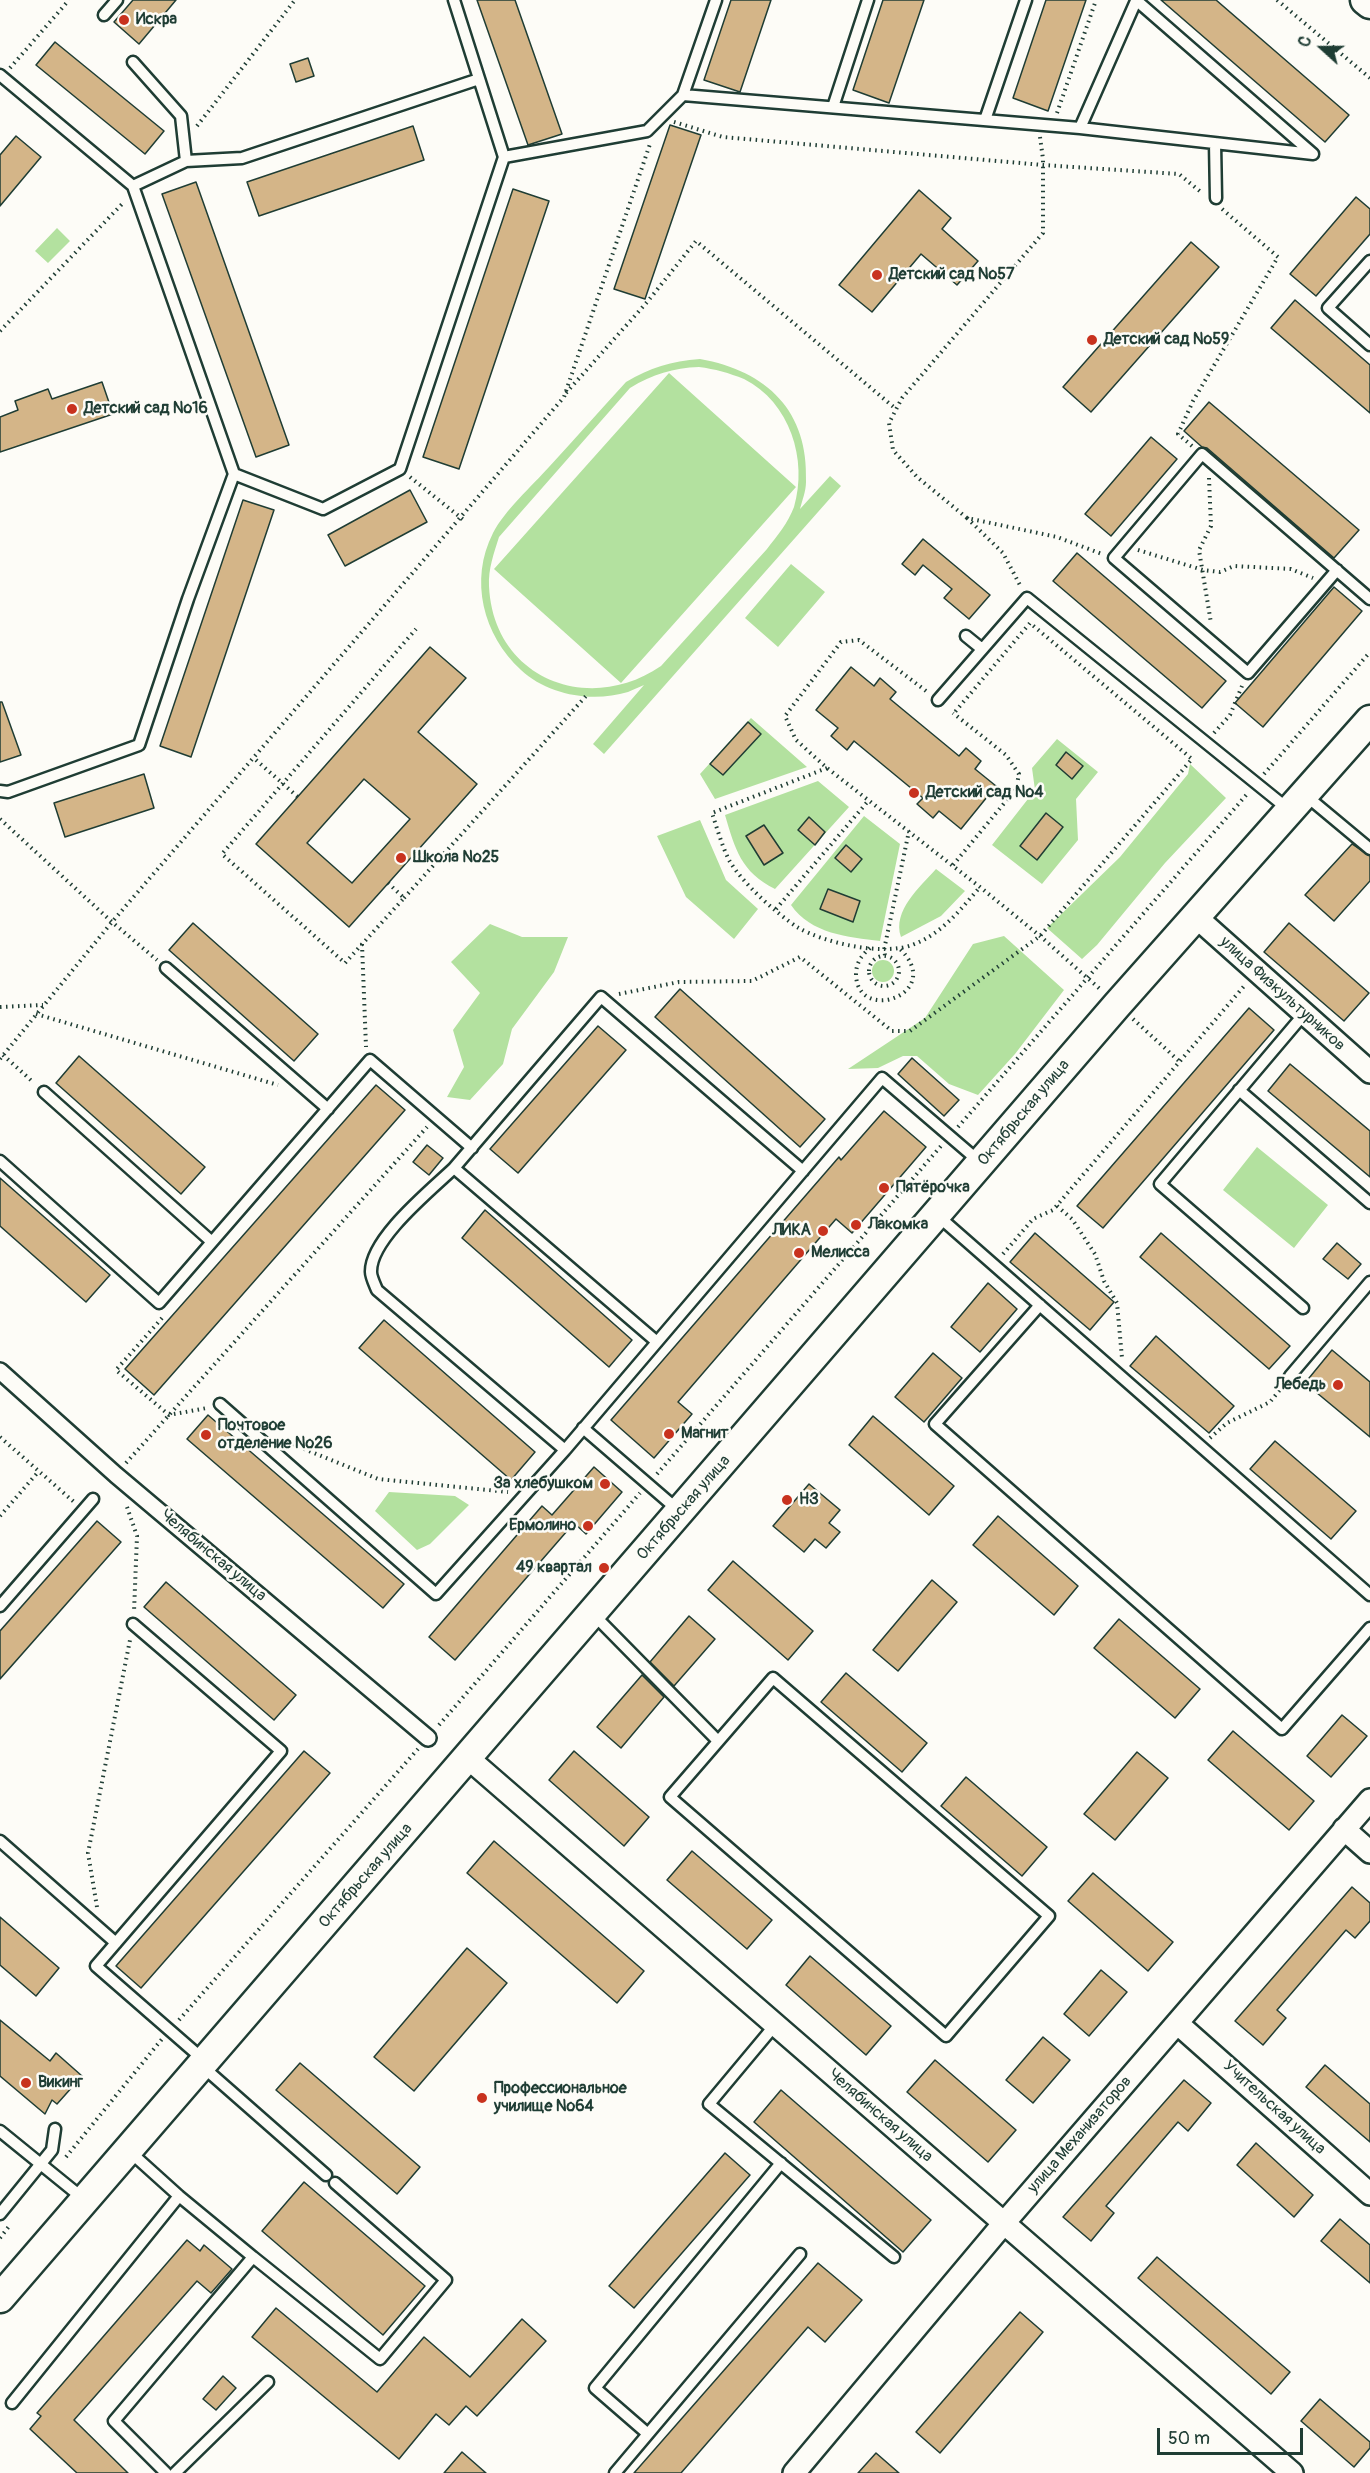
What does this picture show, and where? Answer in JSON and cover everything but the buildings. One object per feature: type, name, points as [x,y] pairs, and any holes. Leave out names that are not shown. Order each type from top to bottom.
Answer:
[{"type":"main road","points":[[1365,0],[1370,4]]},
{"type":"main road","name":"Октябрьская улица","points":[[0,2298],[593,1614],[1116,1005],[1370,720]]},
{"type":"street","name":"улица Физкультурников","points":[[1195,916],[1370,1072]]},
{"type":"street","name":"Челябинская улица","points":[[0,1371],[116,1475],[428,1738]]},
{"type":"street","name":"Челябинская улица","points":[[468,1758],[1292,2473]]},
{"type":"street","name":"улица Механизаторов","points":[[794,2473],[1004,2223],[1370,1800]]},
{"type":"street","points":[[1344,1829],[1370,1852]]},
{"type":"street","name":"Учительская улица","points":[[1177,2023],[1370,2194]]},
{"type":"lane","points":[[104,15],[117,0]]},
{"type":"lane","points":[[234,474],[323,509],[400,469],[504,156],[454,0]]},
{"type":"lane","points":[[504,156],[646,131],[682,95],[716,0]]},
{"type":"lane","points":[[833,107],[868,0]]},
{"type":"lane","points":[[985,120],[1026,0]]},
{"type":"lane","points":[[682,95],[1053,125],[1313,154],[1136,1],[1080,128]]},
{"type":"lane","points":[[134,62],[181,116],[186,160]]},
{"type":"lane","points":[[0,791],[8,792],[139,746],[188,599],[234,474],[134,186],[1,76]]},
{"type":"lane","points":[[134,186],[186,160],[242,158],[479,79]]},
{"type":"lane","points":[[1212,199],[1215,143]]},
{"type":"lane","points":[[1370,261],[1328,308],[1370,345]]},
{"type":"lane","points":[[1337,570],[1248,673],[1114,558],[1205,457],[1337,570],[1370,599]]},
{"type":"lane","points":[[938,700],[1027,598],[1256,783],[1297,802],[1370,849]]},
{"type":"lane","points":[[966,636],[982,650]]},
{"type":"lane","points":[[166,968],[328,1109]]},
{"type":"lane","points":[[565,1450],[377,1290],[371,1272],[377,1248],[400,1221],[472,1148],[601,997],[803,1171]]},
{"type":"lane","points":[[1303,1308],[1160,1184],[1305,1014]]},
{"type":"lane","points":[[0,1161],[159,1303],[370,1060],[472,1148]]},
{"type":"lane","points":[[216,1406],[436,1594],[565,1450],[882,1078],[982,1163]]},
{"type":"lane","points":[[1239,1090],[1370,1203]]},
{"type":"lane","points":[[44,1092],[212,1242]]},
{"type":"lane","points":[[454,1168],[657,1342]]},
{"type":"lane","points":[[937,1215],[1370,1595]]},
{"type":"lane","points":[[1290,1376],[1370,1282]]},
{"type":"lane","points":[[1040,1305],[935,1424],[1282,1728],[1370,1628]]},
{"type":"lane","points":[[583,1428],[681,1512]]},
{"type":"lane","points":[[0,1606],[93,1499]]},
{"type":"lane","points":[[593,1614],[718,1741]]},
{"type":"lane","points":[[133,1624],[281,1751],[96,1966],[170,2030],[326,2175]]},
{"type":"lane","points":[[773,1677],[1049,1916],[946,2036],[670,1797],[718,1741],[773,1677]]},
{"type":"lane","points":[[0,1841],[116,1943]]},
{"type":"lane","points":[[775,2025],[709,2104],[894,2257]]},
{"type":"lane","points":[[0,2214],[52,2150],[56,2129]]},
{"type":"lane","points":[[0,2131],[85,2200]]},
{"type":"lane","points":[[128,2150],[179,2196],[380,2359],[446,2280],[335,2183]]},
{"type":"lane","points":[[648,2434],[595,2388],[781,2163]]},
{"type":"lane","points":[[12,2403],[179,2196]]},
{"type":"lane","points":[[615,2473],[801,2254]]},
{"type":"lane","points":[[166,2473],[114,2421],[253,2257]]},
{"type":"lane","points":[[175,2473],[268,2382]]},
{"type":"path","points":[[1,76],[69,0]]},
{"type":"path","points":[[1053,125],[1096,0]]},
{"type":"path","points":[[1277,0],[1370,78]]},
{"type":"path","points":[[564,397],[660,118],[723,136],[1043,165],[1179,174],[1212,199],[1278,257],[1192,401],[1178,434],[1205,457],[1211,526],[1200,550],[1214,645]]},
{"type":"path","points":[[1027,598],[1003,553],[967,518],[917,477],[893,450],[889,423],[902,398],[1043,233],[1043,165],[1038,124]]},
{"type":"path","points":[[44,1092],[2,1057],[112,922],[648,301],[696,241],[896,409]]},
{"type":"path","points":[[400,469],[465,521]]},
{"type":"path","points":[[967,518],[1057,537],[1100,555],[1124,546],[1203,570],[1220,572],[1234,566],[1291,569],[1312,578],[1337,570]]},
{"type":"path","points":[[954,713],[1030,623],[1192,759]]},
{"type":"path","points":[[416,629],[222,854],[345,963],[586,696]]},
{"type":"path","points":[[953,865],[1016,789],[1018,774],[1006,755],[860,640],[841,642],[785,716],[796,740],[827,768],[953,865],[1040,936],[1179,1061]]},
{"type":"path","points":[[52,2174],[170,2030],[428,1738],[1370,652]]},
{"type":"path","points":[[601,997],[679,982],[752,981],[800,957],[892,1031],[910,1031],[1040,936],[1230,714],[1248,673]]},
{"type":"path","points":[[256,760],[298,797]]},
{"type":"path","points":[[827,768],[712,813],[729,861],[752,890],[798,927],[840,943],[871,947],[885,952],[895,960],[900,970],[896,980],[887,987],[876,985],[869,977],[868,966],[874,958],[885,952],[913,945],[948,925],[980,887]]},
{"type":"path","points":[[776,909],[868,800]]},
{"type":"path","points":[[0,819],[112,922],[166,968]]},
{"type":"path","points":[[885,952],[909,831]]},
{"type":"path","points":[[388,883],[404,898]]},
{"type":"path","points":[[362,944],[368,1063]]},
{"type":"path","points":[[871,947],[861,956],[856,967],[856,980],[862,991],[872,999],[884,1001],[896,999],[906,992],[912,981],[913,968],[909,957],[899,948]]},
{"type":"path","points":[[994,1264],[1033,1219],[1057,1206],[1258,970]]},
{"type":"path","points":[[0,1007],[44,1005]]},
{"type":"path","points":[[36,1014],[313,1095]]},
{"type":"path","points":[[100,1929],[88,1853],[133,1624],[137,1536],[116,1475],[428,1125],[436,1132]]},
{"type":"path","points":[[1057,1206],[1072,1220],[1095,1254],[1104,1281],[1117,1304],[1124,1380]]},
{"type":"path","points":[[163,1317],[116,1370],[169,1415]]},
{"type":"path","points":[[1202,1447],[1227,1423],[1270,1402],[1290,1376]]},
{"type":"path","points":[[169,1415],[216,1406]]},
{"type":"path","points":[[0,1437],[84,1511]]},
{"type":"path","points":[[282,1440],[378,1479],[527,1493]]},
{"type":"path","points":[[0,1516],[39,1472]]},
{"type":"path","points":[[0,2238],[15,2220]]},
{"type":"green space","points":[[57,228],[70,241],[48,263],[35,251]]},
{"type":"green space","points":[[700,359],[745,373],[764,384],[779,398],[791,415],[800,435],[805,457],[806,485],[800,509],[830,476],[841,486],[604,754],[593,744],[644,685],[614,695],[585,696],[544,686],[521,670],[508,656],[489,624],[481,588],[486,551],[498,524],[512,507],[626,382],[661,366]],"holes":[[[699,367],[744,379],[760,389],[784,417],[792,434],[799,470],[798,489],[792,513],[767,549],[661,666],[633,681],[604,688],[576,687],[549,679],[526,665],[507,644],[495,618],[489,580],[499,537],[630,388],[672,370]]]},
{"type":"green space","points":[[669,373],[796,487],[621,683],[494,569]]},
{"type":"green space","points":[[791,564],[825,592],[778,647],[745,618]]},
{"type":"green space","points":[[751,718],[807,767],[715,799],[700,774]]},
{"type":"green space","points":[[1057,739],[1098,772],[1076,799],[1078,840],[1042,884],[992,845],[1035,790],[1032,768]]},
{"type":"green space","points":[[1190,764],[1226,798],[1165,863],[1097,945],[1082,959],[1047,928],[1120,857],[1188,774]]},
{"type":"green space","points":[[818,781],[849,807],[775,889],[754,875],[747,867],[736,849],[725,815]]},
{"type":"green space","points":[[864,816],[900,844],[880,941],[843,935],[820,928],[799,915],[791,905]]},
{"type":"green space","points":[[700,820],[726,880],[758,909],[734,939],[686,897],[657,836]]},
{"type":"green space","points":[[936,869],[965,891],[941,916],[901,937],[899,927],[904,909]]},
{"type":"green space","points":[[490,924],[522,937],[568,937],[554,972],[512,1029],[503,1064],[470,1100],[447,1097],[464,1067],[453,1030],[480,993],[451,962]]},
{"type":"green space","points":[[1004,936],[1064,990],[1015,1054],[978,1095],[949,1084],[917,1056],[903,1056],[878,1068],[848,1069],[925,1018],[973,944]]},
{"type":"green space","points":[[883,960],[891,963],[894,971],[891,979],[883,982],[875,979],[872,971],[875,963]]},
{"type":"green space","points":[[1257,1147],[1328,1205],[1294,1248],[1223,1190]]},
{"type":"green space","points":[[389,1492],[455,1496],[469,1505],[430,1544],[417,1550],[375,1511]]},
{"type":"place","name":"Искра","points":[[124,20]]},
{"type":"place","name":"Детский сад №57","points":[[877,275]]},
{"type":"place","name":"Детский сад №59","points":[[1092,340]]},
{"type":"place","name":"Детский сад №16","points":[[72,409]]},
{"type":"place","name":"Детский сад №4","points":[[914,793]]},
{"type":"place","name":"Школа №25","points":[[401,858]]},
{"type":"place","name":"Пятёрочка","points":[[884,1188]]},
{"type":"place","name":"Лакомка","points":[[856,1225]]},
{"type":"place","name":"ЛИКА","points":[[823,1231]]},
{"type":"place","name":"Мелисса","points":[[799,1253]]},
{"type":"place","name":"Лебедь","points":[[1338,1385]]},
{"type":"place","name":"Магнит","points":[[669,1434]]},
{"type":"place","name":"Почтовое отделение №26","points":[[206,1435]]},
{"type":"place","name":"За хлебушком","points":[[605,1484]]},
{"type":"place","name":"НЗ","points":[[787,1500]]},
{"type":"place","name":"Ермолино","points":[[588,1526]]},
{"type":"place","name":"49 квартал","points":[[604,1568]]},
{"type":"place","name":"Викинг","points":[[26,2083]]},
{"type":"place","name":"Профессиональное училище №64","points":[[482,2098]]}]
